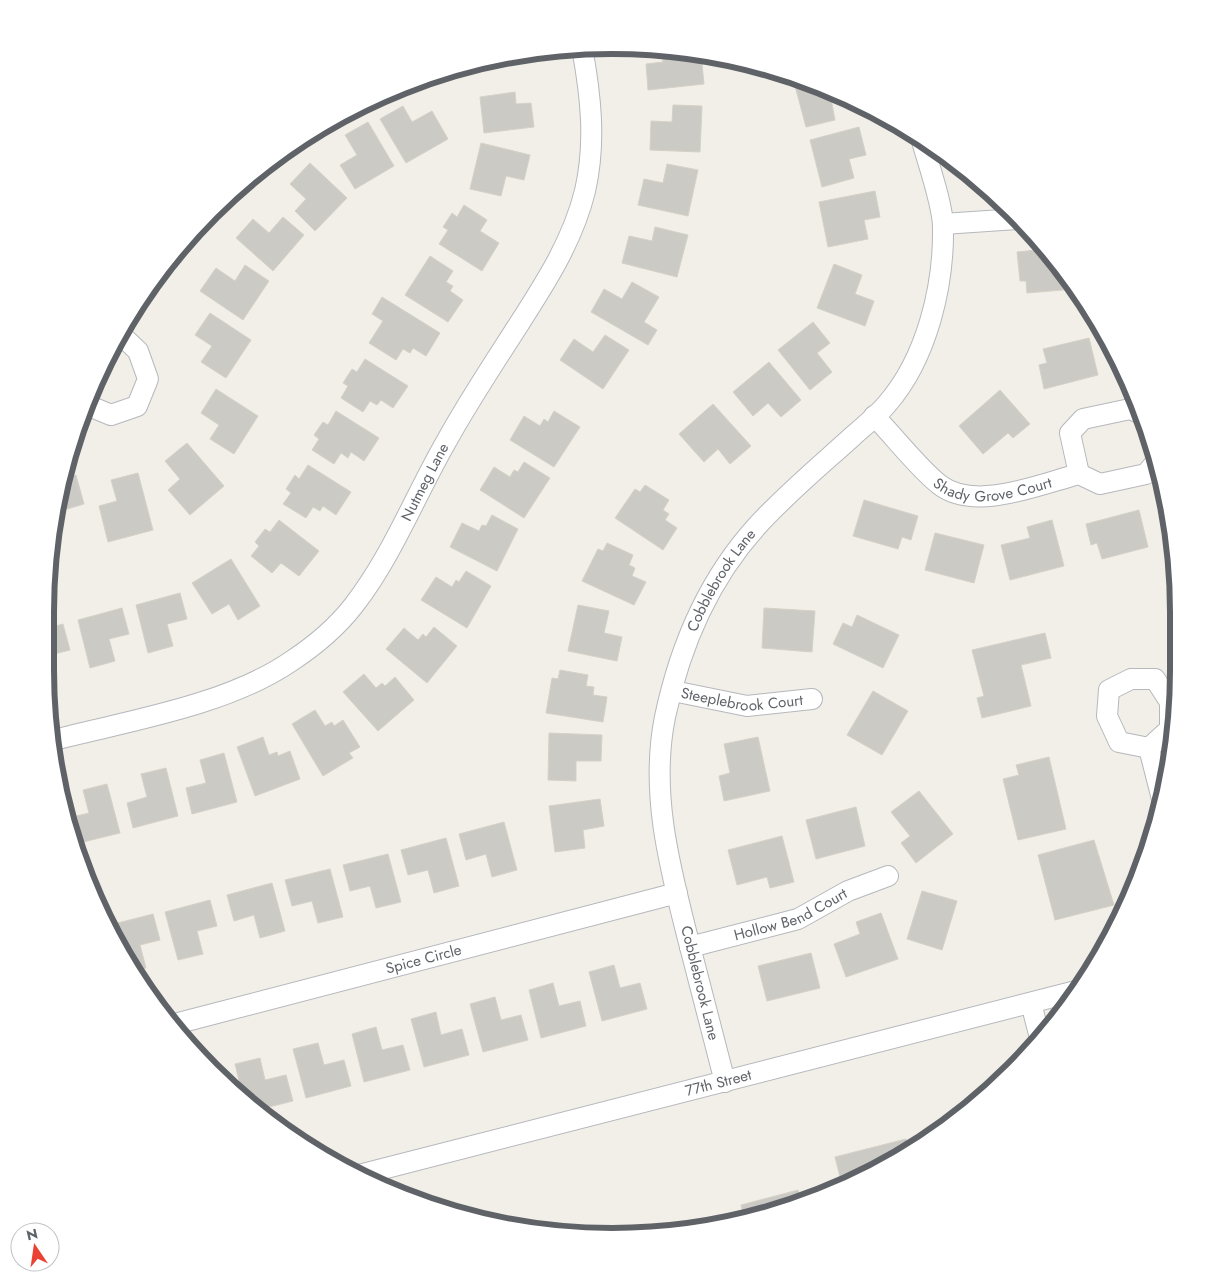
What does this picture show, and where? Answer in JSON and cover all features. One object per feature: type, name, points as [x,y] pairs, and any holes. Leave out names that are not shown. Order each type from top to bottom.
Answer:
[{"type":"street","name":"Nutmeg Lane","points":[[59,739],[214,698],[259,680],[290,662],[326,635],[352,608],[368,586],[390,549],[446,442],[552,272],[574,224],[584,192],[590,157],[590,91],[583,55]]},
{"type":"street","name":"Cobblebrook Lane","points":[[725,1082],[667,853],[660,791],[665,718],[684,647],[693,625],[709,592],[735,553],[773,509],[874,416],[897,390],[929,325],[938,292],[942,266],[944,224],[925,150]]},
{"type":"street","points":[[944,224],[1009,220]]},
{"type":"street","points":[[93,407],[111,415],[137,406],[148,379],[138,351],[126,339]]},
{"type":"street","points":[[1132,409],[1083,418],[1070,433],[1079,474],[1100,484],[1146,474],[1151,468]]},
{"type":"street","name":"Shady Grove Court","points":[[874,416],[939,484],[961,496],[988,497],[1079,474]]},
{"type":"street","name":"Steeplebrook Court","points":[[673,690],[747,706],[812,699]]},
{"type":"street","points":[[1149,748],[1158,785]]},
{"type":"street","name":"Hollow Bend Court","points":[[690,947],[798,919],[848,891],[888,876]]},
{"type":"street","name":"Spice Circle","points":[[180,1023],[677,893]]},
{"type":"street","name":"77th Street","points":[[368,1173],[1067,993]]},
{"type":"street","points":[[1031,1002],[1038,1031]]},
{"type":"building","points":[[663,57],[702,61],[704,84],[648,90],[646,64],[663,62]]},
{"type":"building","points":[[795,84],[832,99],[835,120],[806,127]]},
{"type":"building","points":[[515,92],[516,104],[531,103],[534,127],[484,133],[480,97]]},
{"type":"building","points":[[673,105],[702,106],[700,152],[650,150],[651,121],[672,122]]},
{"type":"building","points":[[403,106],[412,122],[432,111],[448,139],[406,163],[380,119]]},
{"type":"building","points":[[368,122],[394,166],[355,189],[340,165],[357,155],[345,135]]},
{"type":"building","points":[[859,127],[866,155],[849,159],[854,178],[822,187],[810,140]]},
{"type":"building","points":[[481,143],[530,155],[524,180],[506,176],[501,196],[470,189]]},
{"type":"building","points":[[310,163],[347,198],[315,231],[295,211],[306,199],[290,184]]},
{"type":"building","points":[[667,164],[698,170],[688,216],[638,205],[644,179],[663,183]]},
{"type":"building","points":[[875,191],[880,217],[864,220],[868,239],[828,247],[819,202]]},
{"type":"building","points":[[464,205],[487,220],[480,231],[499,243],[482,271],[439,244],[448,230],[443,227],[452,213],[457,217]]},
{"type":"building","points":[[283,217],[304,235],[273,271],[236,238],[253,219],[269,233]]},
{"type":"building","points":[[655,227],[688,235],[677,277],[622,263],[629,236],[652,241]]},
{"type":"building","points":[[1037,250],[1067,290],[1027,293],[1026,281],[1020,281],[1017,252]]},
{"type":"building","points":[[430,256],[453,271],[446,282],[453,286],[450,291],[463,300],[448,322],[405,295]]},
{"type":"building","points":[[834,264],[862,275],[855,294],[874,301],[865,326],[817,308]]},
{"type":"building","points":[[245,265],[269,281],[243,320],[200,291],[216,268],[235,281]]},
{"type":"building","points":[[632,282],[659,297],[644,322],[657,330],[648,345],[591,312],[604,289],[622,299]]},
{"type":"building","points":[[382,297],[440,333],[426,356],[413,348],[410,353],[403,349],[396,360],[369,343],[383,321],[372,314]]},
{"type":"building","points":[[210,313],[251,340],[226,378],[201,362],[212,346],[195,335]]},
{"type":"building","points":[[813,322],[830,343],[817,353],[832,372],[810,390],[778,350]]},
{"type":"building","points":[[605,335],[629,350],[603,389],[560,360],[574,339],[593,352]]},
{"type":"building","points":[[1089,338],[1098,375],[1044,389],[1039,365],[1047,363],[1043,349]]},
{"type":"building","points":[[365,359],[408,386],[393,408],[381,400],[377,405],[370,401],[363,412],[341,398],[348,386],[343,383],[352,369],[357,372]]},
{"type":"building","points":[[769,362],[801,400],[781,417],[768,403],[753,416],[733,392]]},
{"type":"building","points":[[216,389],[258,416],[234,454],[210,439],[219,425],[201,413]]},
{"type":"building","points":[[1000,390],[1030,424],[1013,438],[1008,433],[983,454],[959,426]]},
{"type":"building","points":[[713,404],[751,446],[730,464],[718,449],[704,462],[679,434]]},
{"type":"building","points":[[336,411],[379,438],[364,461],[351,452],[348,458],[341,453],[334,464],[312,450],[319,439],[314,435],[323,422],[328,425]]},
{"type":"building","points":[[554,411],[580,427],[554,467],[510,440],[524,416],[540,426],[544,419],[548,422]]},
{"type":"building","points":[[187,443],[224,486],[190,515],[168,490],[180,479],[165,461]]},
{"type":"building","points":[[524,462],[550,478],[524,518],[480,490],[494,467],[510,477],[514,470],[518,472]]},
{"type":"building","points":[[308,465],[351,492],[336,515],[323,506],[320,511],[313,507],[306,518],[283,504],[291,493],[286,489],[295,475],[299,479]]},
{"type":"building","points":[[138,473],[153,530],[108,542],[99,506],[117,501],[111,480]]},
{"type":"building","points":[[76,475],[84,504],[63,510],[71,476]]},
{"type":"building","points":[[645,485],[669,500],[663,510],[669,514],[665,520],[677,528],[663,550],[615,518],[635,489],[640,492]]},
{"type":"building","points":[[864,500],[918,516],[911,540],[902,537],[898,549],[853,536]]},
{"type":"building","points":[[1139,510],[1148,547],[1102,559],[1097,543],[1091,545],[1086,524]]},
{"type":"building","points":[[492,515],[518,529],[497,571],[450,547],[462,523],[479,531],[482,525],[486,526]]},
{"type":"building","points":[[279,520],[319,551],[299,576],[281,563],[272,573],[251,556],[259,546],[255,542],[265,529],[270,532]]},
{"type":"building","points":[[1052,520],[1064,566],[1010,580],[1001,545],[1030,538],[1027,527]]},
{"type":"building","points":[[935,533],[984,545],[974,583],[925,570]]},
{"type":"building","points":[[607,543],[633,555],[629,565],[635,568],[632,576],[646,582],[634,605],[582,581],[598,549],[603,551]]},
{"type":"building","points":[[231,559],[260,606],[238,620],[229,604],[212,614],[192,583]]},
{"type":"building","points":[[466,571],[491,586],[467,628],[421,600],[436,577],[452,587],[456,580],[459,582]]},
{"type":"building","points":[[180,593],[187,619],[167,624],[173,646],[148,653],[136,605]]},
{"type":"building","points":[[578,605],[609,611],[604,633],[622,637],[617,661],[568,651]]},
{"type":"building","points":[[122,608],[129,634],[109,639],[115,661],[90,668],[78,620]]},
{"type":"building","points":[[764,608],[815,611],[812,652],[762,648]]},
{"type":"building","points":[[857,615],[899,635],[883,668],[833,644],[843,623],[852,627]]},
{"type":"building","points":[[63,624],[70,650],[54,654],[54,627]]},
{"type":"building","points":[[434,627],[457,646],[427,683],[386,649],[404,628],[418,640],[423,634],[426,637]]},
{"type":"building","points":[[1045,633],[1051,658],[1021,665],[1031,706],[982,718],[977,698],[984,696],[972,650]]},
{"type":"building","points":[[560,670],[588,675],[586,686],[594,687],[593,695],[607,697],[603,722],[546,713],[552,678],[558,679]]},
{"type":"building","points":[[364,674],[376,688],[382,683],[385,686],[395,677],[414,700],[378,731],[343,692]]},
{"type":"building","points":[[873,691],[908,711],[882,755],[847,735]]},
{"type":"building","points":[[315,710],[325,726],[332,722],[334,726],[343,720],[360,747],[349,753],[353,758],[323,776],[292,724]]},
{"type":"building","points":[[549,733],[602,735],[601,761],[576,761],[576,781],[548,780]]},
{"type":"building","points":[[263,737],[269,755],[277,752],[278,756],[290,751],[300,779],[255,796],[237,747]]},
{"type":"building","points":[[758,737],[770,791],[724,801],[719,776],[730,773],[724,744]]},
{"type":"building","points":[[224,753],[237,802],[192,814],[186,788],[206,783],[200,760]]},
{"type":"building","points":[[1049,757],[1066,829],[1018,840],[1003,779],[1019,775],[1016,765]]},
{"type":"building","points":[[166,768],[178,816],[133,828],[127,803],[147,797],[141,774]]},
{"type":"building","points":[[107,784],[120,833],[81,842],[74,817],[89,813],[83,790]]},
{"type":"building","points":[[919,791],[953,834],[916,863],[901,843],[910,836],[891,812]]},
{"type":"building","points":[[600,799],[604,826],[583,830],[585,848],[555,852],[549,806]]},
{"type":"building","points":[[856,807],[865,846],[816,859],[806,820]]},
{"type":"building","points":[[504,822],[517,870],[492,877],[486,854],[466,860],[459,834]]},
{"type":"building","points":[[782,836],[794,882],[770,888],[767,877],[737,885],[728,850]]},
{"type":"building","points":[[446,838],[459,886],[434,893],[428,870],[408,875],[401,850]]},
{"type":"building","points":[[1094,840],[1114,905],[1055,920],[1038,855]]},
{"type":"building","points":[[388,854],[401,902],[376,908],[370,886],[350,891],[343,865]]},
{"type":"building","points":[[330,869],[343,917],[318,923],[312,901],[292,906],[285,880]]},
{"type":"building","points":[[272,883],[285,931],[260,938],[254,915],[234,921],[227,895]]},
{"type":"building","points":[[922,891],[957,901],[942,950],[907,939]]},
{"type":"building","points":[[210,900],[217,926],[197,931],[203,954],[178,960],[165,912]]},
{"type":"building","points":[[881,913],[898,959],[846,977],[834,944],[860,934],[856,922]]},
{"type":"building","points":[[153,914],[160,940],[140,945],[146,968],[141,969],[115,924]]},
{"type":"building","points":[[811,953],[820,988],[767,1001],[758,966]]},
{"type":"building","points":[[614,965],[620,988],[640,983],[647,1009],[602,1021],[589,972]]},
{"type":"building","points":[[553,983],[559,1006],[580,1001],[586,1026],[541,1038],[529,990]]},
{"type":"building","points":[[495,997],[501,1020],[521,1015],[528,1040],[483,1052],[470,1004]]},
{"type":"building","points":[[436,1012],[441,1035],[462,1029],[469,1055],[424,1067],[411,1019]]},
{"type":"building","points":[[376,1027],[382,1050],[403,1045],[410,1070],[364,1082],[352,1034]]},
{"type":"building","points":[[318,1043],[324,1065],[344,1060],[351,1086],[306,1098],[293,1049]]},
{"type":"building","points":[[260,1058],[265,1080],[286,1075],[293,1101],[266,1108],[241,1087],[235,1064]]},
{"type":"building","points":[[906,1139],[907,1143],[841,1179],[835,1157]]},
{"type":"building","points":[[798,1190],[800,1196],[743,1212],[741,1205]]}]
